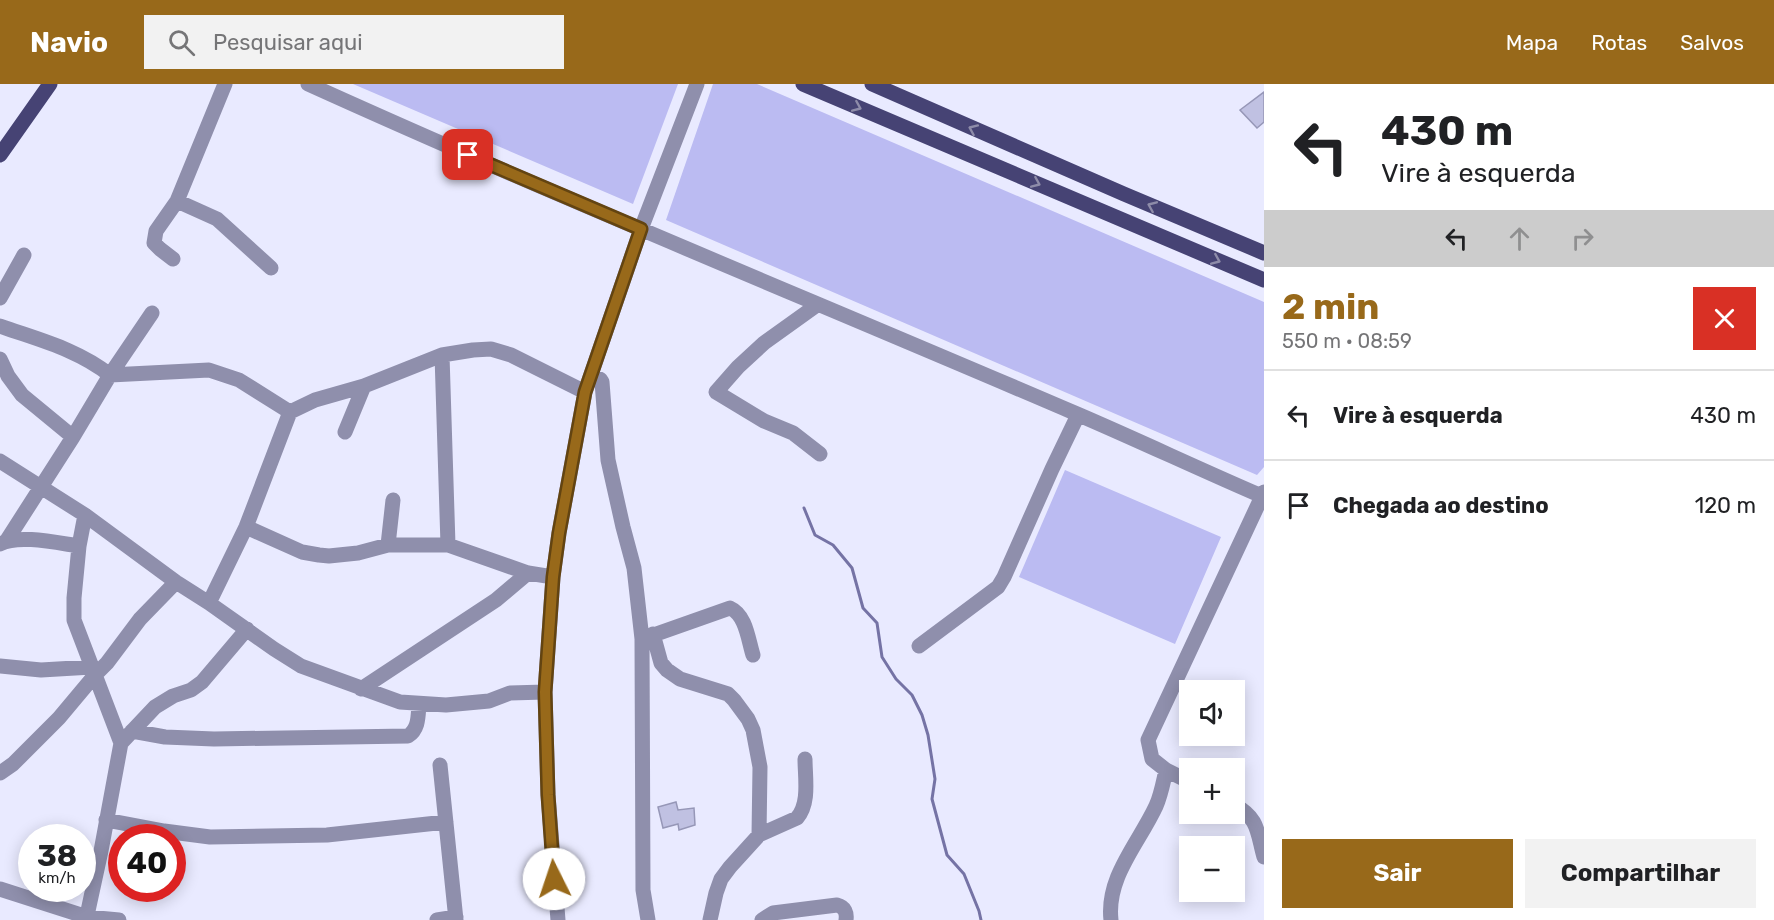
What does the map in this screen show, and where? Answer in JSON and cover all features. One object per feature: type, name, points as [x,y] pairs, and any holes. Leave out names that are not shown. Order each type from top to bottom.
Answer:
[{"type":"main road","points":[[0,155],[50,84]]},
{"type":"main road","points":[[803,84],[1264,280]]},
{"type":"main road","points":[[872,84],[1264,253]]},
{"type":"street","points":[[174,259],[154,243],[156,231],[177,201],[225,84]]},
{"type":"street","points":[[308,84],[403,127],[1263,495],[1148,740],[1152,759],[1179,776]]},
{"type":"street","points":[[558,920],[548,795],[545,692],[553,577],[559,533],[585,392],[641,229],[697,84]]},
{"type":"street","points":[[177,201],[217,219],[271,268]]},
{"type":"street","points":[[0,298],[24,255]]},
{"type":"street","points":[[817,305],[764,343],[738,367],[717,392],[764,421],[793,433],[820,454]]},
{"type":"street","points":[[4,542],[152,313]]},
{"type":"street","points":[[0,326],[74,352],[93,361],[110,375],[208,370],[239,380],[290,412]]},
{"type":"street","points":[[209,603],[246,527],[290,412],[315,400],[364,386],[442,355],[473,350],[490,349],[511,355],[585,392]]},
{"type":"street","points":[[442,355],[448,545]]},
{"type":"street","points":[[0,359],[8,376],[22,394],[73,437]]},
{"type":"street","points":[[591,376],[602,382],[608,460],[634,568],[647,637],[643,890],[648,920]]},
{"type":"street","points":[[345,432],[364,386]]},
{"type":"street","points":[[919,646],[998,587],[1078,415]]},
{"type":"street","points":[[0,461],[85,515],[176,582],[301,666],[400,702],[446,705],[489,701],[510,693],[545,692]]},
{"type":"street","points":[[388,546],[393,500]]},
{"type":"street","points":[[85,515],[79,546],[74,620],[121,743]]},
{"type":"street","points":[[246,527],[302,552],[319,555],[358,553],[388,546],[448,545],[528,573],[553,577]]},
{"type":"street","points":[[4,542],[19,540],[79,546]]},
{"type":"street","points":[[361,689],[496,600],[528,573]]},
{"type":"street","points":[[0,773],[13,764],[59,718],[93,671],[107,663],[140,619],[176,582]]},
{"type":"street","points":[[647,637],[730,608],[741,617],[753,655]]},
{"type":"street","points":[[87,918],[121,743],[155,707],[173,696],[191,690],[202,682],[247,629]]},
{"type":"street","points":[[647,637],[667,670],[680,679],[728,694],[748,719],[753,730],[760,767],[759,835]]},
{"type":"street","points":[[0,666],[93,671]]},
{"type":"street","points":[[132,731],[165,737],[214,739],[408,736],[417,727],[419,704]]},
{"type":"street","points":[[710,920],[721,879],[759,835],[797,818],[802,813],[805,805],[805,759]]},
{"type":"street","points":[[437,920],[456,918],[440,765]]},
{"type":"street","points":[[1111,920],[1109,907],[1113,888],[1161,795],[1166,770]]},
{"type":"street","points":[[1245,811],[1255,822],[1264,857]]},
{"type":"street","points":[[106,820],[210,837],[327,835],[446,822]]},
{"type":"street","points":[[0,890],[87,918],[119,920]]},
{"type":"street","points":[[762,920],[773,913],[837,905],[842,906],[845,911],[846,920]]},
{"type":"shaded area","points":[[353,84],[678,84],[633,204]]},
{"type":"shaded area","points":[[713,84],[757,84],[1264,302],[1264,467],[1257,475],[666,220]]},
{"type":"shaded area","points":[[1065,470],[1221,537],[1175,644],[1019,577]]},
{"type":"building","points":[[1264,92],[1264,122],[1257,128],[1240,110]]},
{"type":"building","points":[[676,802],[678,810],[694,808],[695,825],[679,830],[678,824],[663,828],[658,807]]},
{"type":"waterway","points":[[804,508],[815,535],[833,545],[852,568],[863,608],[877,623],[882,657],[896,679],[912,695],[922,715],[928,735],[935,779],[932,799],[947,855],[964,874],[981,920]]},
{"type":"route","points":[[468,155],[641,229],[585,392],[553,577],[545,692],[548,795],[554,879]]}]
